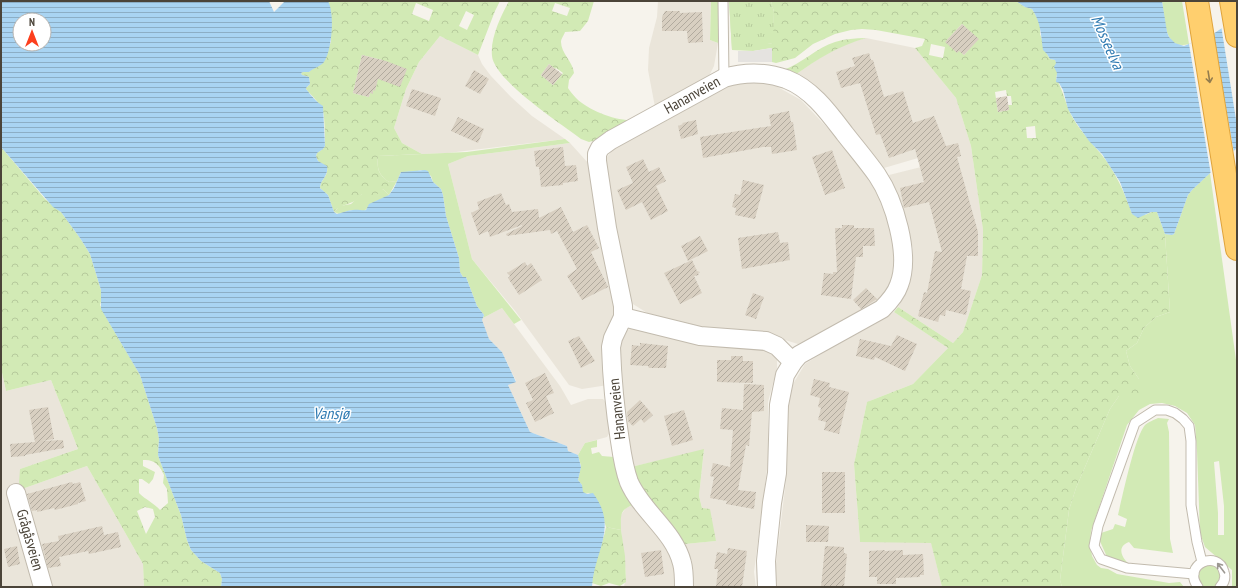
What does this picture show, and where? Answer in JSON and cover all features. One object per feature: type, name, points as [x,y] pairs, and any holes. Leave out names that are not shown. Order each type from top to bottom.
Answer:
[{"type":"highway","points":[[1197,1],[1237,249]]},
{"type":"highway","points":[[1231,1],[1237,36]]},
{"type":"street","name":"Hananveien","points":[[684,587],[683,564],[678,550],[672,540],[635,494],[628,481],[624,466],[616,412],[612,353],[612,338],[623,317],[623,306],[607,228],[597,154],[600,148],[611,140],[724,78],[760,73],[786,79],[806,90],[828,113],[877,175],[887,192],[898,219],[903,261],[900,284],[892,298],[882,309],[799,355],[792,362],[785,375],[779,405],[777,473],[772,503],[766,561],[767,587]]},
{"type":"street","points":[[623,317],[700,336],[766,341],[777,346],[792,362]]},
{"type":"street","name":"Grågåsveien","points":[[16,493],[43,587]]},
{"type":"lane","points":[[723,1],[724,78]]},
{"type":"lane","points":[[1194,574],[1127,568],[1101,559],[1094,546],[1098,526],[1135,423],[1155,410],[1167,410],[1175,413],[1189,426],[1191,441],[1191,505],[1202,562]]},
{"type":"lane","points":[[1198,587],[1195,583],[1194,574],[1198,566],[1202,562],[1212,561],[1221,566],[1225,574],[1225,580],[1220,587]]},
{"type":"shaded area","points":[[658,1],[711,1],[710,40],[718,43],[714,66],[709,76],[655,107],[648,70],[649,48],[657,17]]},
{"type":"shaded area","points":[[440,36],[478,55],[482,64],[491,76],[511,97],[532,116],[565,139],[448,153],[422,154],[402,143],[394,128],[406,89],[419,62]]},
{"type":"shaded area","points":[[866,38],[915,48],[956,98],[971,146],[983,230],[982,275],[963,332],[953,343],[898,307],[906,293],[912,276],[913,249],[903,210],[889,175],[921,167],[918,158],[884,168],[853,129],[817,91],[795,75],[821,57],[848,43]]},
{"type":"shaded area","points":[[772,48],[772,62],[738,62],[738,51],[753,51]]},
{"type":"shaded area","points":[[750,82],[776,86],[801,100],[840,141],[863,171],[883,203],[893,235],[895,254],[892,276],[887,291],[877,304],[864,314],[798,344],[772,336],[697,328],[649,314],[628,301],[618,247],[606,158],[613,150],[682,110],[722,89],[738,83]]},
{"type":"shaded area","points":[[570,143],[589,164],[619,307],[608,385],[582,389],[569,385],[516,312],[472,259],[448,164],[468,156]]},
{"type":"shaded area","points":[[502,308],[560,386],[571,405],[588,399],[603,399],[609,406],[610,432],[607,437],[585,443],[578,455],[568,451],[567,446],[530,432],[508,385],[516,381],[502,352],[489,339],[481,319]]},
{"type":"shaded area","points":[[894,312],[948,348],[913,384],[867,402],[854,464],[860,542],[931,542],[942,587],[777,587],[775,572],[786,480],[788,403],[793,384],[805,364]]},
{"type":"shaded area","points":[[632,328],[765,350],[774,355],[777,360],[777,368],[768,402],[768,461],[754,572],[756,587],[691,587],[692,565],[685,544],[716,541],[702,508],[699,496],[704,450],[631,467],[626,435],[619,344],[623,332]]},
{"type":"shaded area","points":[[1,368],[6,391],[51,380],[78,449],[20,469],[22,489],[87,466],[143,564],[144,587],[1,587]]},
{"type":"shaded area","points":[[635,504],[668,540],[678,587],[624,587],[626,574],[621,530],[621,515],[626,508]]},
{"type":"green space","points":[[328,1],[500,1],[478,55],[440,36],[419,62],[406,89],[394,128],[402,143],[422,154],[378,156],[378,168],[380,174],[389,182],[397,181],[389,195],[383,189],[374,197],[370,194],[362,194],[356,200],[334,212],[328,195],[320,188],[320,185],[327,173],[327,167],[318,161],[316,156],[317,153],[325,146],[325,124],[323,111],[306,89],[310,84],[309,77],[302,75],[301,73],[309,72],[320,65],[331,42],[331,15]],"holes":[[[416,3],[433,10],[429,21],[412,14]],[[466,11],[474,15],[467,30],[459,26]],[[362,55],[382,60],[375,90],[370,93],[369,97],[353,93]]]},
{"type":"green space","points":[[509,1],[594,1],[588,21],[580,31],[565,32],[561,40],[563,50],[572,65],[574,73],[569,80],[568,88],[575,97],[587,107],[610,117],[632,120],[597,140],[589,142],[581,139],[516,89],[496,66],[492,56],[494,35]],"holes":[[[555,3],[570,8],[567,16],[552,11]],[[549,64],[563,73],[553,85],[541,75]]]},
{"type":"green space","points":[[711,1],[718,1],[718,43],[710,40]]},
{"type":"green space","points":[[729,1],[771,1],[766,44],[773,43],[772,48],[753,51],[732,50]]},
{"type":"green space","points":[[729,1],[771,1],[774,12],[773,43],[732,50]]},
{"type":"green space","points":[[771,1],[1016,1],[1025,7],[1032,9],[1039,21],[1040,34],[1047,54],[1050,59],[1055,60],[1056,62],[1056,78],[1074,120],[1111,168],[1123,190],[1132,214],[1145,215],[1154,211],[1157,212],[1165,234],[1170,312],[1156,317],[1144,328],[1137,343],[1126,351],[1130,366],[1139,379],[1139,396],[1119,396],[1110,409],[1076,488],[1069,510],[1060,580],[1062,587],[942,587],[931,543],[860,542],[854,464],[867,402],[913,384],[948,348],[894,312],[898,307],[953,343],[963,332],[982,275],[983,230],[971,146],[956,98],[915,48],[922,46],[925,39],[876,30],[851,30],[835,34],[813,44],[795,58],[776,63],[772,62],[771,56],[774,12]],"holes":[[[962,24],[978,39],[964,55],[947,40]],[[931,44],[945,47],[943,58],[929,55]],[[1006,90],[1007,96],[1011,96],[1012,105],[1008,105],[1009,110],[998,112],[995,92]],[[1035,126],[1036,138],[1027,138],[1026,127]]]},
{"type":"green space","points":[[1162,1],[1182,1],[1189,44],[1180,45],[1174,43],[1170,38],[1165,24]]},
{"type":"green space","points":[[866,38],[846,45],[795,75],[783,70],[797,64],[828,44],[846,39]]},
{"type":"green space","points":[[565,139],[570,143],[468,156],[448,164],[472,259],[521,320],[514,324],[502,308],[483,318],[484,315],[477,306],[466,277],[463,277],[460,272],[459,258],[446,216],[441,189],[433,182],[431,176],[421,170],[410,173],[401,172],[397,181],[389,182],[380,174],[378,156],[467,152]]},
{"type":"green space","points":[[1,147],[45,199],[61,212],[90,254],[101,290],[102,298],[100,305],[140,375],[157,428],[159,439],[158,455],[181,515],[187,540],[191,550],[201,561],[220,573],[222,579],[221,587],[144,587],[143,564],[87,466],[22,489],[19,483],[20,469],[78,449],[51,380],[6,391],[1,368]],"holes":[[[143,460],[154,462],[161,469],[164,475],[163,483],[167,489],[168,503],[160,510],[139,493],[139,479],[142,479],[149,484],[153,479],[155,472],[143,466]],[[145,507],[153,509],[155,517],[146,534],[137,511]]]},
{"type":"green space","points":[[1210,173],[1237,367],[1237,587],[1232,587],[1232,570],[1205,547],[1200,533],[1195,425],[1187,413],[1175,406],[1162,403],[1150,404],[1139,410],[1127,425],[1091,531],[1090,543],[1092,556],[1097,565],[1101,568],[1108,569],[1117,574],[1169,583],[1180,582],[1184,587],[1062,587],[1060,580],[1069,510],[1076,488],[1110,409],[1119,396],[1138,396],[1139,379],[1130,366],[1126,351],[1137,343],[1144,328],[1156,317],[1170,312],[1165,234],[1174,234],[1188,195]],"holes":[[[1219,461],[1224,506],[1224,535],[1218,535],[1218,513],[1214,462]]]},
{"type":"green space","points":[[383,189],[389,195],[382,200],[376,201],[364,211],[351,210],[339,214],[334,212],[340,206],[351,204],[362,194],[370,194]]},
{"type":"green space","points":[[1158,418],[1169,419],[1167,423],[1169,432],[1170,539],[1173,553],[1134,548],[1129,542],[1123,546],[1121,552],[1128,563],[1115,561],[1107,557],[1099,539],[1101,533],[1113,529],[1115,524],[1125,527],[1127,519],[1118,515],[1133,454],[1141,431],[1145,425]]},
{"type":"green space","points":[[597,440],[597,447],[591,448],[592,454],[599,452],[602,456],[614,457],[635,504],[626,508],[622,513],[621,530],[606,527],[598,501],[589,493],[584,494],[582,485],[578,480],[581,466],[578,455],[585,443]]},
{"type":"green space","points":[[704,449],[699,496],[702,508],[710,509],[716,541],[685,544],[666,519],[643,499],[631,467]]},
{"type":"green space","points":[[606,527],[621,530],[625,556],[626,582],[620,586],[609,583],[601,586],[592,583],[592,576]]},
{"type":"green space","points":[[1210,565],[1218,567],[1222,574],[1217,587],[1203,587],[1199,578],[1199,573],[1202,568]]},
{"type":"water","name":"Vansjø","points":[[1,1],[269,1],[274,12],[285,1],[328,1],[331,14],[332,32],[327,56],[321,65],[309,72],[301,73],[302,75],[309,77],[310,84],[306,89],[323,106],[325,146],[317,153],[316,156],[318,161],[327,166],[327,173],[320,185],[320,188],[328,195],[334,212],[337,214],[351,210],[366,210],[369,204],[389,195],[401,172],[428,171],[433,182],[441,189],[446,216],[459,258],[460,272],[463,277],[466,277],[477,306],[484,315],[482,320],[489,339],[502,352],[516,382],[508,385],[530,432],[567,446],[568,451],[578,455],[581,467],[578,480],[582,485],[583,492],[587,494],[593,493],[601,506],[605,529],[592,587],[221,587],[222,579],[220,573],[201,561],[191,550],[187,540],[181,515],[158,455],[159,439],[157,428],[140,375],[101,309],[101,290],[90,254],[61,212],[53,207],[1,147]]},
{"type":"water","name":"Mosseelva","points":[[1016,1],[1162,1],[1169,37],[1175,43],[1184,46],[1213,34],[1222,28],[1237,1],[1237,148],[1188,195],[1174,234],[1165,234],[1157,212],[1151,212],[1138,218],[1132,214],[1120,182],[1102,154],[1089,141],[1068,109],[1063,90],[1059,83],[1056,82],[1057,73],[1054,67],[1056,63],[1055,60],[1050,59],[1043,50],[1040,29],[1035,14],[1032,9],[1025,7]]},
{"type":"pier","points":[[1234,1],[1237,1],[1237,126],[1221,25]]},
{"type":"pier","points":[[1213,34],[1234,153],[1211,175],[1189,44]]},
{"type":"building","points":[[665,11],[680,11],[680,13],[702,12],[703,42],[688,43],[687,31],[662,31],[662,17]]},
{"type":"building","points":[[962,24],[979,39],[964,55],[959,51],[957,53],[945,42]]},
{"type":"building","points":[[869,53],[871,60],[873,60],[884,97],[903,91],[913,123],[934,116],[946,146],[958,143],[961,156],[957,157],[978,232],[978,256],[967,256],[961,289],[971,291],[966,315],[946,310],[945,316],[940,315],[938,322],[918,316],[924,292],[927,293],[935,251],[942,252],[929,202],[904,208],[900,188],[924,182],[915,149],[889,158],[880,134],[876,135],[860,83],[841,88],[836,72],[855,66],[852,58]]},
{"type":"building","points":[[362,55],[386,61],[407,69],[400,87],[378,79],[375,91],[373,90],[373,94],[370,93],[369,97],[353,93]]},
{"type":"building","points":[[549,64],[562,74],[553,85],[541,75]]},
{"type":"building","points":[[474,70],[489,79],[480,94],[465,86]]},
{"type":"building","points":[[412,89],[441,98],[435,116],[406,106]]},
{"type":"building","points":[[1007,96],[1009,110],[998,112],[996,98]]},
{"type":"building","points":[[789,111],[791,122],[793,122],[797,150],[772,154],[771,147],[763,147],[703,158],[700,137],[771,126],[769,115]]},
{"type":"building","points":[[458,117],[484,129],[478,143],[451,131]]},
{"type":"building","points":[[696,120],[698,134],[681,139],[678,126],[683,124],[682,123]]},
{"type":"building","points":[[563,147],[565,166],[576,165],[578,181],[563,183],[563,185],[541,187],[539,167],[536,167],[534,151]]},
{"type":"building","points":[[832,150],[845,188],[825,195],[812,157]]},
{"type":"building","points":[[643,159],[649,172],[659,167],[666,181],[656,186],[668,211],[651,220],[642,202],[626,210],[617,190],[633,183],[626,167]]},
{"type":"building","points":[[743,180],[764,185],[755,219],[735,215],[736,208],[732,207],[735,194],[740,195]]},
{"type":"building","points":[[501,193],[506,205],[509,204],[512,212],[538,209],[539,218],[561,207],[573,232],[587,225],[599,248],[591,252],[608,287],[582,300],[567,276],[577,269],[557,231],[551,234],[550,230],[507,236],[506,234],[522,225],[490,237],[488,231],[479,235],[471,213],[479,209],[477,202]]},
{"type":"building","points":[[842,225],[854,225],[854,228],[874,228],[875,246],[863,246],[863,257],[856,257],[851,299],[821,295],[824,273],[833,274],[833,272],[837,272],[835,228],[842,228]]},
{"type":"building","points":[[778,232],[780,243],[788,242],[790,260],[742,269],[738,238]]},
{"type":"building","points":[[700,236],[708,251],[688,261],[681,246]]},
{"type":"building","points":[[692,260],[697,271],[700,272],[698,273],[699,275],[694,276],[702,293],[680,304],[664,273]]},
{"type":"building","points":[[525,262],[527,266],[531,263],[542,280],[519,295],[508,278],[510,276],[507,273]]},
{"type":"building","points":[[866,288],[877,299],[861,309],[853,300]]},
{"type":"building","points":[[753,293],[764,297],[756,319],[745,315]]},
{"type":"building","points":[[897,335],[917,344],[905,371],[875,357],[874,360],[856,356],[860,339],[891,346]]},
{"type":"building","points":[[579,336],[595,361],[581,368],[568,341]]},
{"type":"building","points":[[640,343],[668,346],[666,368],[649,368],[648,366],[630,365],[632,345],[640,346]]},
{"type":"building","points":[[731,356],[743,356],[743,361],[753,361],[753,383],[717,382],[717,360],[731,360]]},
{"type":"building","points":[[545,373],[554,393],[546,396],[554,413],[535,422],[526,403],[533,400],[525,383]]},
{"type":"building","points":[[814,379],[830,383],[829,387],[849,392],[839,434],[824,430],[826,422],[818,420],[821,408],[818,407],[820,398],[810,395]]},
{"type":"building","points":[[744,384],[764,385],[764,411],[752,412],[749,446],[746,445],[738,490],[756,492],[754,509],[726,504],[727,501],[710,498],[714,477],[710,476],[713,463],[730,467],[733,430],[720,429],[722,408],[743,410]]},
{"type":"building","points":[[640,400],[653,415],[644,423],[641,419],[633,426],[628,421],[627,412]]},
{"type":"building","points":[[48,407],[54,439],[42,441],[63,440],[64,448],[25,456],[11,457],[10,444],[35,442],[29,410]]},
{"type":"building","points":[[684,410],[693,440],[672,446],[664,416]]},
{"type":"building","points":[[822,472],[845,472],[845,513],[822,513]]},
{"type":"building","points":[[72,482],[73,484],[80,482],[86,501],[55,510],[54,508],[37,512],[37,510],[32,511],[27,494]]},
{"type":"building","points":[[806,525],[829,526],[828,542],[806,542]]},
{"type":"building","points":[[102,526],[104,535],[118,532],[121,547],[89,554],[88,551],[59,557],[61,566],[48,568],[42,544],[59,541],[58,536]]},
{"type":"building","points":[[17,546],[20,564],[8,567],[4,549]]},
{"type":"building","points":[[825,546],[844,547],[844,553],[847,554],[844,587],[821,587]]},
{"type":"building","points":[[728,548],[747,551],[742,587],[716,587],[718,569],[714,569],[717,552],[727,554]]},
{"type":"building","points":[[661,550],[664,574],[645,577],[641,553]]},
{"type":"building","points":[[903,550],[903,555],[923,554],[924,575],[920,575],[920,577],[896,578],[896,584],[877,584],[877,577],[869,577],[869,551]]}]
